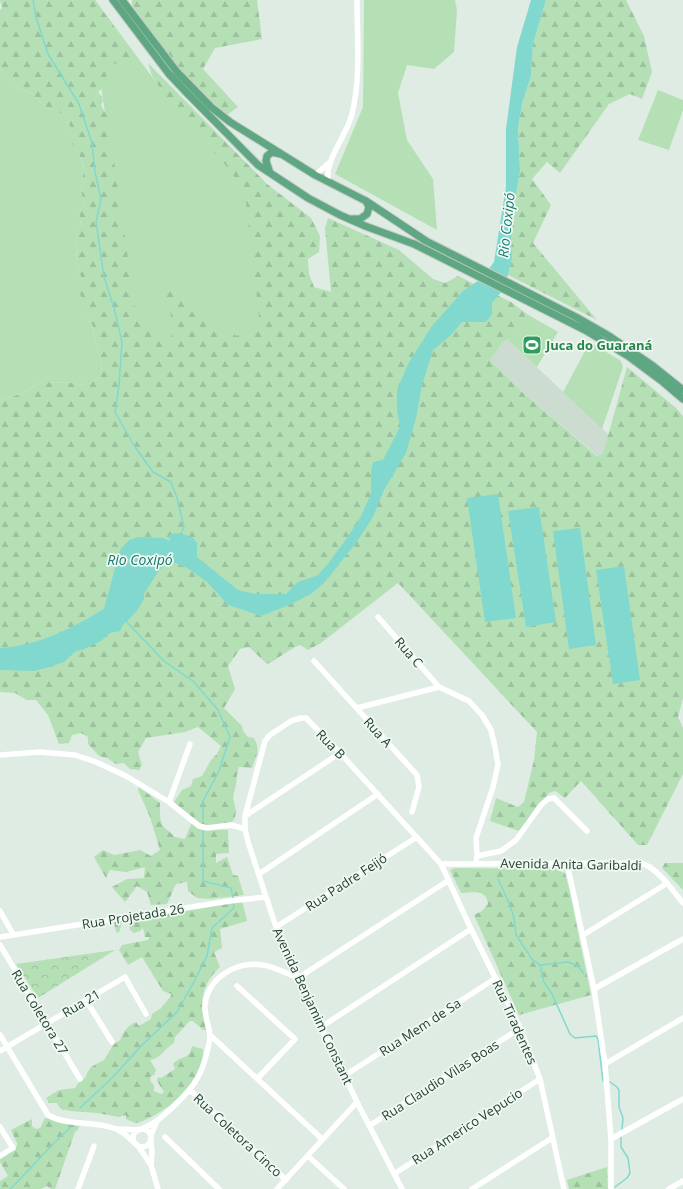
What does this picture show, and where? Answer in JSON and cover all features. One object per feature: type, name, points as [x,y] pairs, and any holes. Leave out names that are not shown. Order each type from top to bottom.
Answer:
[{"type":"main road","points":[[113,0],[174,78],[258,164],[270,173],[308,198],[350,220],[414,244],[519,287],[609,336],[653,366],[683,390]]},
{"type":"main road","points":[[122,0],[187,84],[224,117],[315,175],[366,201],[459,262],[518,296],[605,342],[650,372],[683,399]]},
{"type":"main road","points":[[270,173],[266,161],[267,156],[272,152],[284,156]]},
{"type":"main road","points":[[350,220],[360,219],[367,214],[369,208],[366,201]]},
{"type":"street","points":[[328,182],[330,162],[348,126],[354,103],[357,55],[357,0]]},
{"type":"street","points":[[315,175],[330,162]]},
{"type":"street","name":"Rua C","points":[[378,617],[439,687]]},
{"type":"street","name":"Rua A","points":[[314,661],[417,775],[419,787],[412,812]]},
{"type":"street","points":[[357,708],[439,687],[469,701],[482,715],[491,730],[498,765],[493,787],[476,838],[476,864]]},
{"type":"street","name":"Rua B","points":[[245,816],[263,746],[270,735],[291,721],[306,718],[378,794],[441,864]]},
{"type":"street","points":[[169,802],[190,744]]},
{"type":"street","points":[[0,755],[40,752],[75,755],[96,762],[126,776],[169,802],[182,814],[199,826],[207,828],[232,825],[245,829]]},
{"type":"street","points":[[245,816],[340,753]]},
{"type":"street","points":[[259,874],[378,794]]},
{"type":"street","points":[[477,856],[501,851],[516,840],[548,799],[554,798],[587,831]]},
{"type":"street","name":"Avenida Benjamim Constant","points":[[245,816],[245,829],[248,842],[276,927],[344,1076],[402,1189]]},
{"type":"street","name":"Rua Padre Feijó","points":[[276,927],[417,837]]},
{"type":"street","points":[[567,863],[594,989],[605,1064],[611,1139],[611,1189]]},
{"type":"street","name":"Avenida Anita Garibaldi","points":[[441,864],[641,863],[649,865],[683,903]]},
{"type":"street","name":"Rua Tiradentes","points":[[441,864],[520,1028],[540,1079],[564,1189]]},
{"type":"street","points":[[137,1145],[134,1136],[140,1130],[157,1121],[190,1090],[200,1075],[210,1035],[204,1014],[205,1003],[215,982],[224,972],[250,964],[273,967],[298,978],[449,880]]},
{"type":"street","points":[[583,935],[666,884]]},
{"type":"street","name":"Rua Projetada 26","points":[[0,936],[266,897]]},
{"type":"street","points":[[0,911],[13,934]]},
{"type":"street","points":[[321,1027],[471,929]]},
{"type":"street","points":[[594,989],[683,939]]},
{"type":"street","name":"Rua Coletora 27","points":[[0,946],[80,1079]]},
{"type":"street","name":"Rua 21","points":[[0,1051],[125,977],[146,1014]]},
{"type":"street","name":"Rua Mem de Sa","points":[[344,1076],[496,978]]},
{"type":"street","points":[[236,986],[295,1039],[258,1078]]},
{"type":"street","points":[[86,1000],[112,1042]]},
{"type":"street","points":[[605,1064],[683,1018]]},
{"type":"street","name":"Rua Claudio Vilas Boas","points":[[369,1126],[511,1034]]},
{"type":"street","points":[[0,1035],[48,1115],[63,1121],[97,1124],[118,1129],[147,1131],[151,1138],[151,1165]]},
{"type":"street","points":[[210,1035],[322,1139]]},
{"type":"street","name":"Rua Americo Vepucio","points":[[394,1174],[540,1079]]},
{"type":"street","name":"Rua Coletora Cinco","points":[[190,1090],[286,1180]]},
{"type":"street","points":[[611,1139],[683,1099]]},
{"type":"street","points":[[277,1189],[357,1102]]},
{"type":"street","points":[[137,1145],[147,1146],[157,1121]]},
{"type":"street","points":[[0,1127],[13,1148],[0,1156]]},
{"type":"street","points":[[118,1129],[137,1145],[151,1165],[158,1189]]},
{"type":"street","points":[[165,1137],[219,1189]]},
{"type":"street","points":[[472,1189],[552,1138]]},
{"type":"street","points":[[78,1189],[94,1146]]},
{"type":"street","points":[[308,1156],[344,1189]]},
{"type":"street","points":[[669,1189],[683,1181]]},
{"type":"shaded area","points":[[508,340],[609,435],[603,454],[598,456],[522,392],[490,360],[503,342]]},
{"type":"green space","points":[[0,0],[95,0],[138,59],[131,68],[109,62],[103,65],[102,68],[108,73],[105,78],[101,79],[103,88],[98,92],[102,97],[103,101],[101,105],[104,111],[111,114],[110,128],[108,132],[112,147],[136,314],[141,328],[170,343],[173,330],[170,310],[162,281],[175,284],[186,308],[237,336],[251,326],[259,316],[246,202],[239,183],[223,162],[188,125],[170,103],[152,76],[148,63],[267,184],[311,218],[320,236],[319,252],[308,259],[309,274],[314,287],[331,292],[325,228],[328,218],[399,250],[433,279],[445,283],[458,276],[511,302],[527,314],[525,324],[515,337],[503,342],[490,360],[522,392],[597,456],[603,454],[627,367],[676,408],[683,416],[683,698],[678,717],[683,728],[683,774],[647,845],[638,845],[581,781],[565,798],[555,791],[549,793],[519,831],[490,821],[496,798],[518,807],[524,802],[534,760],[537,732],[398,583],[321,643],[308,650],[300,645],[267,664],[249,647],[240,649],[228,666],[235,689],[224,708],[242,726],[243,731],[248,737],[254,738],[257,750],[252,768],[239,767],[233,797],[236,811],[235,818],[231,823],[211,829],[228,830],[229,853],[216,854],[216,863],[227,857],[233,875],[238,876],[244,895],[210,899],[197,898],[188,891],[187,882],[176,884],[167,904],[151,905],[147,892],[137,886],[125,902],[112,887],[127,879],[144,878],[145,867],[126,872],[110,870],[106,878],[94,857],[103,850],[114,855],[140,850],[151,856],[160,850],[150,817],[138,790],[139,787],[160,803],[160,818],[164,827],[175,837],[185,839],[192,822],[205,827],[193,820],[174,802],[182,790],[191,786],[193,779],[202,776],[221,746],[198,727],[185,732],[146,738],[138,752],[142,765],[139,770],[130,769],[124,763],[116,764],[107,758],[99,756],[88,744],[88,737],[81,733],[72,735],[69,743],[59,744],[48,715],[36,700],[27,700],[15,693],[0,692],[0,401],[23,393],[42,382],[85,385],[96,380],[102,373],[101,361],[95,341],[93,327],[78,288],[82,280],[77,264],[76,238],[81,226],[79,212],[84,203],[81,190],[84,168],[79,155],[72,144],[72,131],[67,119],[58,111],[47,108],[31,93],[15,86],[0,68],[0,10],[2,8]]},
{"type":"green space","points":[[88,0],[95,0],[173,105],[243,173],[264,345],[143,363]]},
{"type":"green space","points":[[132,0],[257,0],[262,39],[215,48],[203,69],[238,107],[227,115],[185,78],[132,5]]},
{"type":"green space","points":[[364,0],[455,0],[457,10],[454,52],[434,69],[407,65],[398,93],[407,140],[433,179],[437,230],[335,174],[363,107]]},
{"type":"green space","points":[[546,0],[626,0],[644,36],[652,72],[642,99],[630,94],[609,104],[560,173],[547,162],[532,179],[551,205],[533,243],[597,320],[508,275],[512,259],[511,224],[520,171],[518,128],[522,104],[531,76],[533,44]]},
{"type":"green space","points":[[0,68],[15,86],[31,93],[47,108],[58,111],[67,119],[72,131],[72,144],[79,155],[84,169],[81,190],[84,203],[79,212],[81,226],[76,238],[77,264],[82,280],[87,314],[93,327],[95,341],[101,361],[102,373],[96,380],[85,385],[42,382],[23,393],[0,401]]},
{"type":"green space","points":[[658,90],[683,100],[683,110],[669,150],[638,140]]},
{"type":"green space","name":"Juca do Guaraná","points":[[527,314],[558,332],[537,367],[508,340],[515,336],[520,330]]},
{"type":"green space","points":[[590,342],[621,361],[623,367],[602,429],[563,392]]},
{"type":"green space","points":[[665,863],[683,863],[683,890],[662,868]]},
{"type":"green space","points":[[455,868],[554,869],[565,873],[591,995],[519,1015],[474,915],[482,911],[488,904],[487,899],[482,893],[478,892],[461,893],[450,870]]},
{"type":"green space","points":[[242,900],[247,921],[220,929],[222,948],[214,952],[220,967],[208,981],[202,1003],[206,1030],[203,1030],[193,1021],[190,1021],[175,1037],[174,1043],[160,1056],[150,1060],[156,1070],[154,1075],[150,1077],[151,1082],[154,1085],[154,1091],[161,1094],[164,1092],[157,1081],[158,1077],[161,1078],[175,1069],[173,1064],[179,1059],[187,1056],[191,1051],[192,1046],[203,1049],[202,1061],[195,1079],[185,1091],[154,1116],[136,1123],[126,1119],[126,1115],[119,1117],[97,1113],[63,1110],[57,1103],[49,1103],[46,1098],[59,1090],[75,1088],[78,1083],[86,1077],[91,1067],[104,1060],[114,1044],[120,1040],[128,1027],[136,1022],[139,1026],[151,1019],[152,1014],[161,1008],[171,996],[171,994],[163,991],[142,957],[128,965],[119,950],[122,945],[148,940],[149,937],[145,937],[143,928],[134,933],[130,930],[129,925],[126,922],[122,922],[119,933],[116,932],[115,920]]},
{"type":"green space","points":[[115,950],[38,998],[16,964]]},
{"type":"green space","points":[[45,1118],[80,1124],[78,1130],[75,1132],[55,1189],[51,1189],[47,1186],[41,1189],[0,1189],[0,1181],[8,1176],[0,1162],[0,1159],[17,1146],[11,1130],[32,1119],[32,1126],[36,1129],[40,1128]]},
{"type":"green space","points":[[607,1167],[608,1189],[569,1189],[567,1180]]},
{"type":"water","name":"Rio Coxipó","points":[[531,0],[546,0],[533,44],[531,76],[522,104],[518,128],[520,171],[511,224],[512,259],[508,275],[503,290],[492,303],[492,314],[486,322],[462,322],[451,335],[433,350],[422,385],[416,418],[406,453],[384,490],[373,517],[356,543],[324,583],[311,594],[289,605],[261,616],[228,605],[207,582],[189,569],[171,561],[167,562],[162,566],[144,594],[144,599],[136,612],[123,625],[120,631],[110,633],[101,641],[82,650],[76,651],[64,662],[46,668],[34,671],[0,670],[0,648],[14,647],[41,640],[80,623],[104,609],[120,550],[129,540],[139,537],[163,538],[170,541],[167,537],[171,534],[181,533],[193,538],[197,543],[197,557],[238,590],[255,594],[286,594],[298,582],[318,575],[327,565],[360,518],[371,494],[371,472],[373,462],[383,460],[400,427],[397,410],[397,390],[408,364],[432,326],[463,291],[482,278],[494,262],[506,187],[506,129],[517,47]]},
{"type":"water","points":[[498,494],[516,618],[485,622],[467,498]]},
{"type":"water","points":[[539,507],[556,622],[526,627],[508,511]]},
{"type":"water","points":[[580,528],[596,645],[569,649],[553,531]]},
{"type":"water","points":[[624,566],[640,680],[613,684],[596,570]]},
{"type":"waterway","points":[[33,0],[36,17],[48,54],[79,104],[92,143],[95,172],[101,199],[96,222],[104,277],[114,308],[122,342],[119,386],[115,412],[135,447],[153,472],[171,482],[177,498],[184,527],[181,534]]},
{"type":"waterway","points":[[125,620],[164,661],[194,682],[218,710],[230,737],[219,771],[203,801],[203,820]]},
{"type":"waterway","points":[[203,828],[203,881],[231,888],[233,898]]},
{"type":"waterway","points":[[498,879],[510,905],[514,918],[516,935],[532,959],[540,965],[544,982],[552,994],[570,1034],[575,1038],[596,1036],[598,1039],[603,1081]]},
{"type":"waterway","points":[[80,1108],[177,1012],[207,956],[212,928],[234,908],[233,902]]},
{"type":"waterway","points":[[540,965],[568,962],[578,966],[584,974]]},
{"type":"waterway","points":[[610,1082],[619,1090],[619,1107],[623,1118],[622,1129]]},
{"type":"waterway","points":[[10,1189],[71,1127]]},
{"type":"waterway","points":[[615,1187],[627,1178],[630,1173],[628,1158],[621,1147],[621,1137]]},
{"type":"place","name":"Juca do Guaraná","points":[[532,345]]}]
